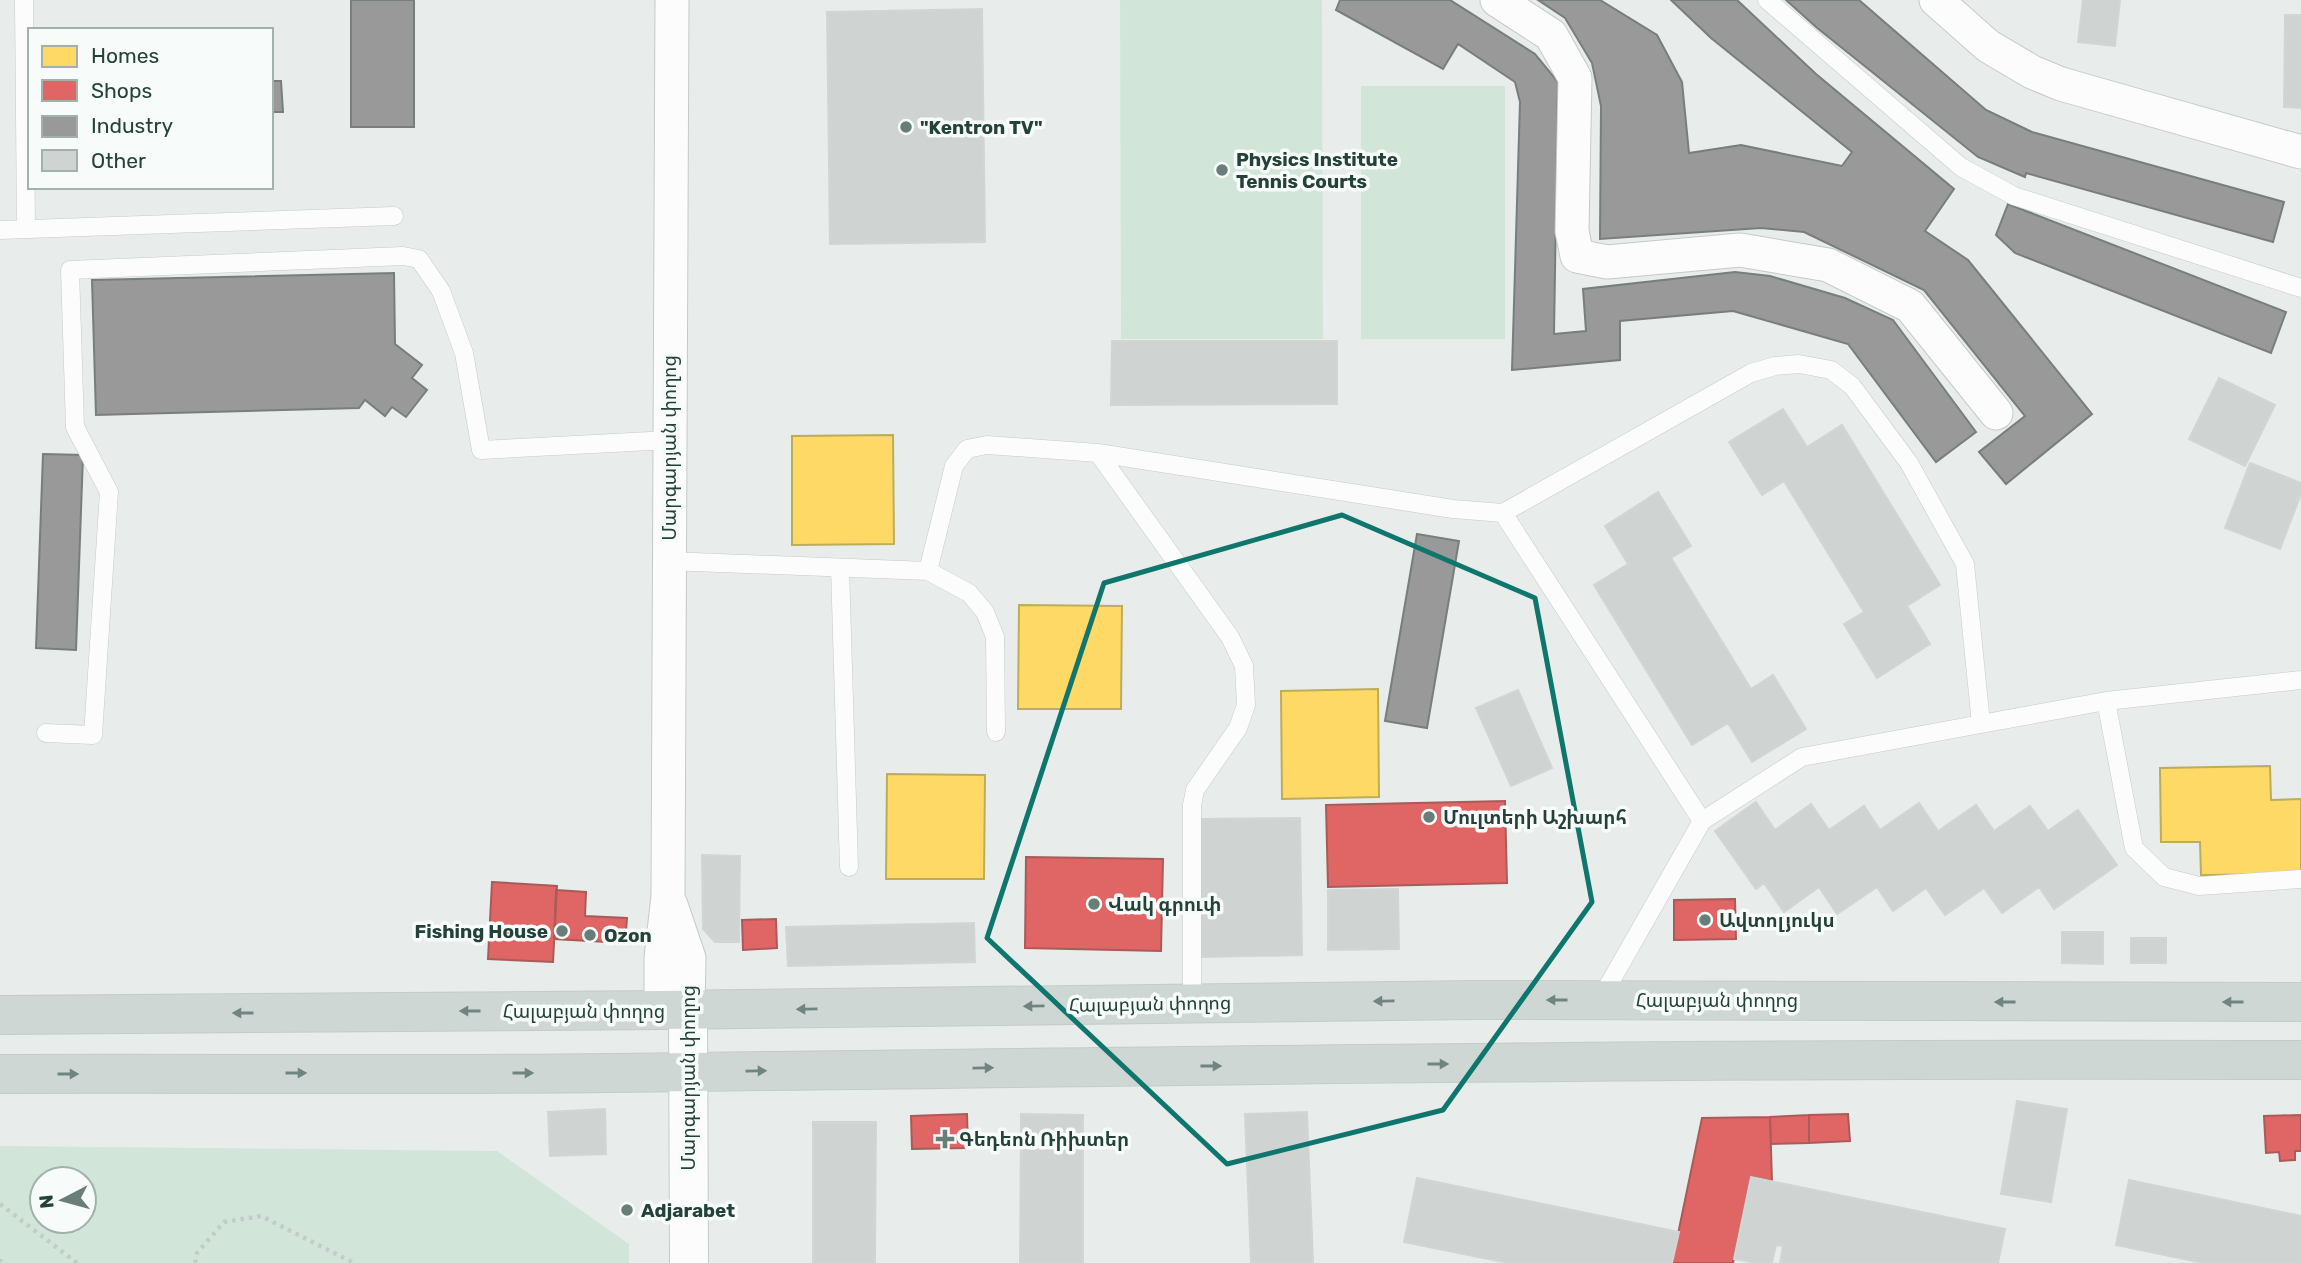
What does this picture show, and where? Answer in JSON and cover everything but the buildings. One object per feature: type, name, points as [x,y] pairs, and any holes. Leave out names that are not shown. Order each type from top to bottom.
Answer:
[{"type":"main road","name":"Հալաբյան փողոց","points":[[0,1015],[1600,1000],[2301,1002]]},
{"type":"main road","name":"Մարգարյան փողոց","points":[[674,1010],[675,1072],[689,1263]]},
{"type":"main road","points":[[0,1074],[675,1072],[2089,1059],[2301,1060]]},
{"type":"main road","name":"Մարգարյան փողոց","points":[[663,1263],[675,1072]]},
{"type":"street","name":"Մարգարյան փողոց","points":[[672,0],[668,896],[689,957],[674,1010]]},
{"type":"street","points":[[1497,0],[1551,35],[1575,78],[1572,231],[1577,256],[1606,262],[1740,250],[1828,265],[1910,306],[1996,413]]},
{"type":"street","points":[[1936,0],[1988,46],[2032,72],[2061,83],[2301,152]]},
{"type":"lane","points":[[24,0],[26,229]]},
{"type":"lane","points":[[1768,0],[1961,167],[2014,196],[2301,288]]},
{"type":"lane","points":[[0,230],[394,216]]},
{"type":"lane","points":[[46,733],[93,735],[109,492],[75,427],[70,270],[403,256],[419,259],[441,291],[464,353],[481,450],[669,440]]},
{"type":"lane","points":[[928,570],[954,466],[967,449],[987,445],[1098,453],[1453,509],[1503,513],[1751,373],[1775,366],[1799,364],[1831,370],[1852,386],[1909,463],[1965,564],[1981,724]]},
{"type":"lane","points":[[1098,453],[1230,637],[1244,666],[1246,705],[1238,728],[1203,776],[1193,797],[1192,1004]]},
{"type":"lane","points":[[1503,513],[1702,821]]},
{"type":"lane","points":[[668,561],[928,570],[969,593],[985,612],[995,637],[996,732]]},
{"type":"lane","points":[[840,568],[849,867]]},
{"type":"lane","points":[[1600,1000],[1702,821],[1802,757],[2106,701],[2301,680]]},
{"type":"lane","points":[[2106,701],[2134,848],[2164,877],[2199,886],[2301,879]]},
{"type":"path","points":[[0,1204],[77,1263]]},
{"type":"path","points":[[195,1263],[197,1253],[224,1222],[261,1216],[354,1263]]},
{"type":"highlighted area","points":[[1342,515],[1535,598],[1592,902],[1443,1110],[1227,1164],[987,938],[1104,583]]},
{"type":"green space","name":"Physics Institute Tennis Courts","points":[[1120,0],[1322,0],[1323,339],[1121,339]]},
{"type":"green space","points":[[1361,86],[1505,86],[1505,339],[1361,339]]},
{"type":"green space","points":[[0,1146],[497,1151],[629,1244],[629,1263],[0,1263]]},
{"type":"place","name":"\"Kentron TV\"","points":[[906,127]]},
{"type":"place","name":"Physics Institute Tennis Courts","points":[[1222,170]]},
{"type":"place","name":"Մուլտերի Աշխարհ","points":[[1429,817]]},
{"type":"place","name":"Վակ գրուփ","points":[[1094,904]]},
{"type":"place","name":"Ավտոլյուկս","points":[[1705,920]]},
{"type":"place","name":"Fishing House","points":[[562,931]]},
{"type":"place","name":"Ozon","points":[[590,935]]},
{"type":"place","name":"Գեդեոն Ռիխտեր","points":[[945,1139]]},
{"type":"place","name":"Adjarabet","points":[[627,1210]]}]
